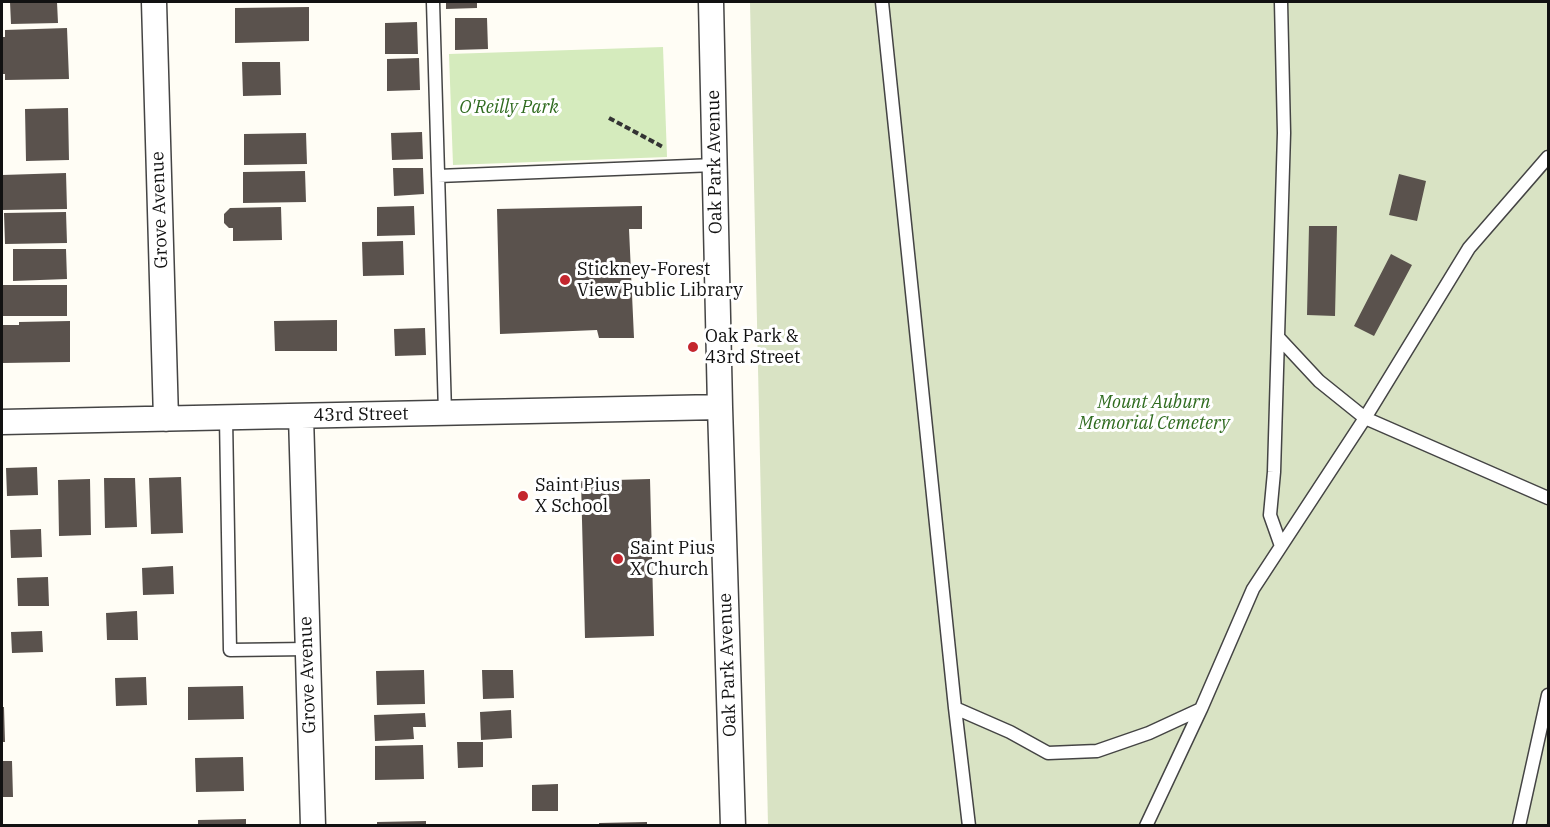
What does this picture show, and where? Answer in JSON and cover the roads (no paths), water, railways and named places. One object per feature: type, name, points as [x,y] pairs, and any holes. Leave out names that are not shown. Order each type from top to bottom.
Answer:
[{"type":"street","name":"Grove Avenue","points":[[154,2],[166,418]]},
{"type":"street","name":"Oak Park Avenue","points":[[711,2],[720,407],[733,825]]},
{"type":"street","name":"43rd Street","points":[[2,422],[720,407]]},
{"type":"street","name":"Grove Avenue","points":[[301,416],[313,825]]},
{"type":"lane","points":[[433,2],[445,413]]},
{"type":"lane","points":[[882,2],[969,825]]},
{"type":"lane","points":[[1281,2],[1284,133],[1274,472],[1269,515],[1281,546]]},
{"type":"lane","points":[[1146,825],[1201,709],[1253,589],[1365,418],[1469,248],[1548,157]]},
{"type":"lane","points":[[438,176],[715,165]]},
{"type":"lane","points":[[1278,337],[1319,381],[1365,418],[1548,498]]},
{"type":"lane","points":[[226,418],[230,650],[308,649]]},
{"type":"lane","points":[[1519,825],[1548,695]]},
{"type":"lane","points":[[955,708],[1011,732],[1048,753],[1097,751],[1149,733],[1201,709]]},
{"type":"place","name":"Stickney-Forest View Public Library","points":[[565,280]]},
{"type":"place","name":"Oak Park & 43rd Street","points":[[693,347]]},
{"type":"place","name":"Saint Pius X School","points":[[523,496]]},
{"type":"place","name":"Saint Pius X Church","points":[[618,559]]},
{"type":"park label","name":"O'Reilly Park","points":[[509,108]]},
{"type":"park label","name":"Mount Auburn Memorial Cemetery","points":[[1154,413]]}]
